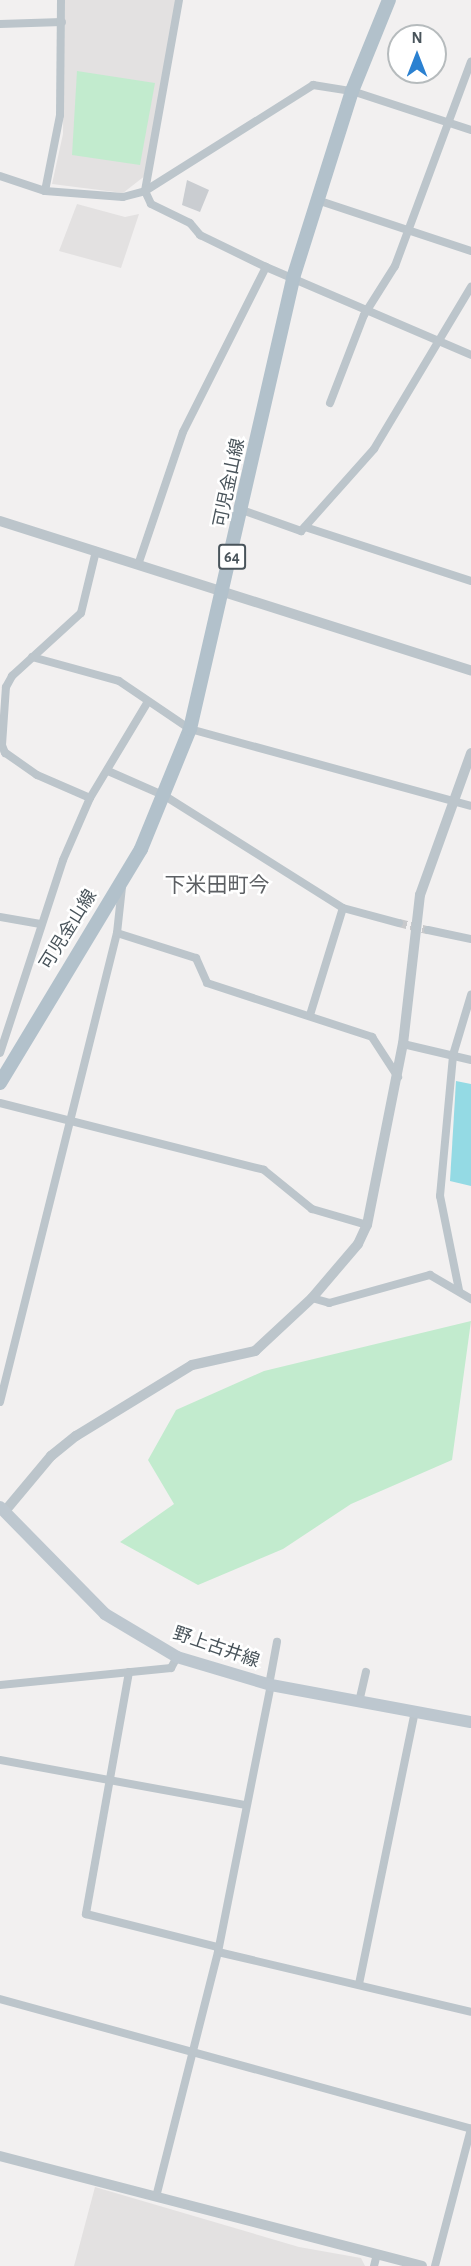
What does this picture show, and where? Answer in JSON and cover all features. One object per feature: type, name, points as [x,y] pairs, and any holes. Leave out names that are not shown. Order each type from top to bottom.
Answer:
[{"type":"main road","name":"可児金山線","points":[[0,1083],[123,877],[165,796],[190,729],[225,589],[293,278],[352,92],[389,0]]},
{"type":"main road","name":"野上古井線","points":[[2,1509],[105,1614],[177,1657],[270,1685],[471,1722]]},
{"type":"street","points":[[45,191],[60,115],[61,0]]},
{"type":"street","points":[[179,0],[145,191],[151,204],[190,223],[200,235],[266,267],[471,355]]},
{"type":"street","points":[[0,24],[62,22]]},
{"type":"street","points":[[330,403],[368,310],[409,232],[471,62]]},
{"type":"street","points":[[0,176],[45,191],[110,198],[145,191],[307,87],[352,92],[471,130]]},
{"type":"street","points":[[318,200],[471,251]]},
{"type":"street","points":[[140,562],[183,432],[266,267]]},
{"type":"street","points":[[242,510],[301,531],[374,449],[471,287]]},
{"type":"street","points":[[0,521],[140,562],[471,670]]},
{"type":"street","points":[[305,527],[471,580]]},
{"type":"street","points":[[90,798],[37,775],[5,753],[2,713],[12,676],[81,613],[96,550]]},
{"type":"street","points":[[32,657],[119,681],[147,703],[190,729],[454,799],[471,806]]},
{"type":"street","points":[[0,1053],[40,924],[90,798],[147,703]]},
{"type":"street","points":[[2,1509],[51,1456],[76,1436],[192,1365],[255,1351],[312,1298],[358,1244],[367,1225],[398,1077],[420,895],[471,753]]},
{"type":"street","points":[[108,771],[165,796],[343,908],[399,923]]},
{"type":"street","points":[[0,1402],[117,933],[123,877]]},
{"type":"street","points":[[310,1015],[343,908]]},
{"type":"street","points":[[0,917],[40,924]]},
{"type":"street","points":[[428,930],[471,939]]},
{"type":"street","points":[[117,933],[196,958],[207,983],[372,1037],[398,1077]]},
{"type":"street","points":[[459,1290],[440,1196],[453,1055],[471,995]]},
{"type":"street","points":[[403,1044],[471,1060]]},
{"type":"street","points":[[0,1102],[69,1122],[264,1170],[312,1209],[367,1225]]},
{"type":"street","points":[[312,1298],[328,1303],[430,1275],[471,1299]]},
{"type":"street","points":[[156,2197],[218,1950],[277,1642]]},
{"type":"street","points":[[0,1685],[171,1668],[177,1657]]},
{"type":"street","points":[[129,1672],[86,1914],[218,1950],[471,2012]]},
{"type":"street","points":[[358,1702],[366,1672]]},
{"type":"street","points":[[359,1984],[415,1712]]},
{"type":"street","points":[[0,1760],[246,1805]]},
{"type":"street","points":[[0,1999],[192,2050],[471,2129],[435,2266]]},
{"type":"street","points":[[0,2156],[422,2266]]},
{"type":"street","points":[[374,2266],[377,2254]]},
{"type":"shaded area","points":[[64,0],[176,0],[146,175],[123,193],[52,184],[63,134]]},
{"type":"shaded area","points":[[77,204],[125,217],[139,214],[121,268],[59,251]]},
{"type":"shaded area","points":[[95,2187],[299,2247],[361,2258],[365,2266],[74,2266]]},
{"type":"green space","points":[[77,71],[155,83],[140,165],[72,155]]},
{"type":"green space","points":[[471,1321],[452,1460],[351,1504],[283,1549],[198,1585],[120,1542],[174,1504],[148,1460],[176,1410],[264,1371]]},
{"type":"water","points":[[456,1081],[471,1084],[471,1186],[450,1181]]},
{"type":"building","points":[[187,180],[209,190],[200,212],[182,205]]},
{"type":"tunnel","points":[[399,923],[428,930]]},
{"type":"district","name":"下米田町今","points":[[217,886]]}]
